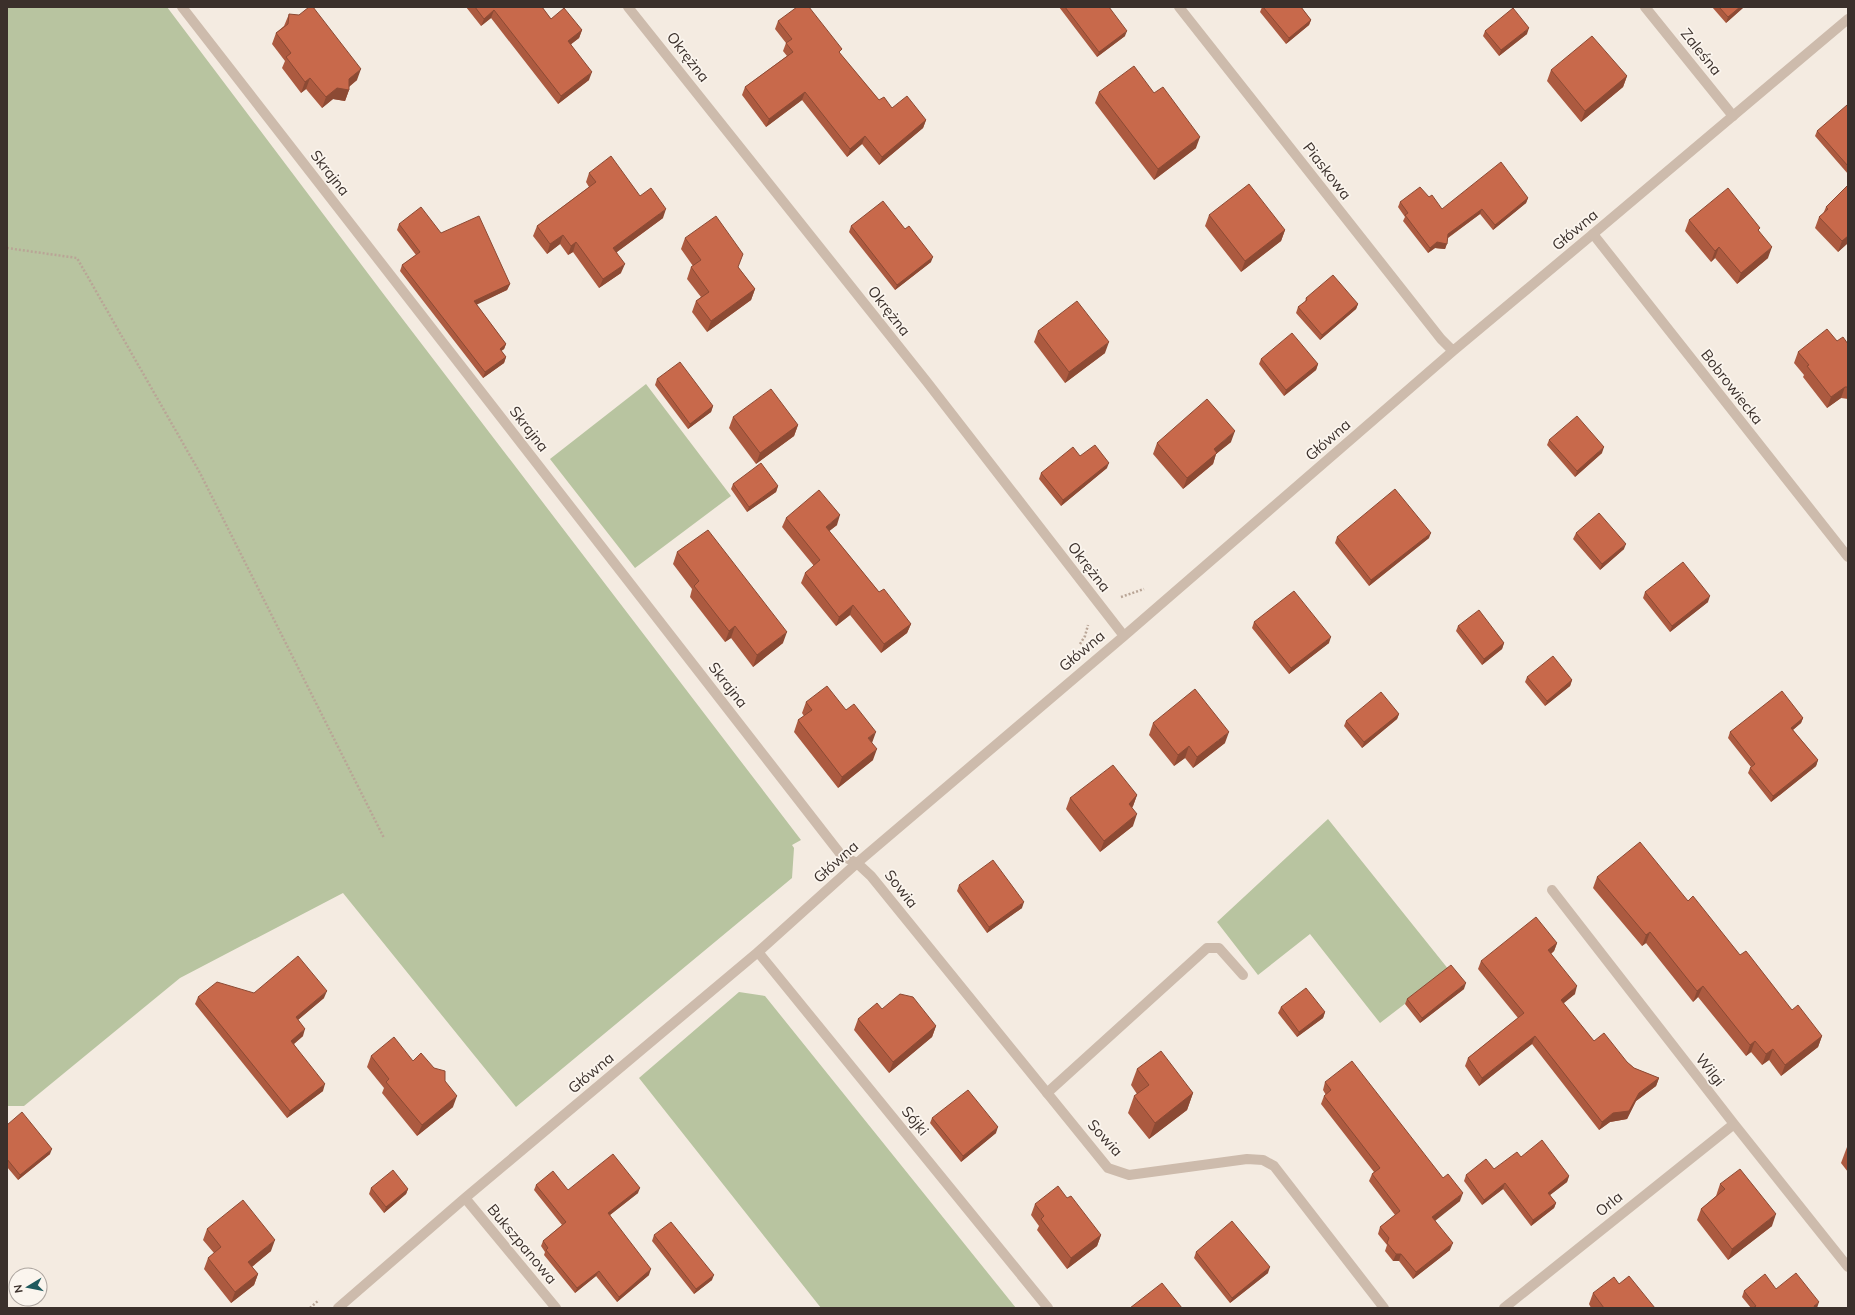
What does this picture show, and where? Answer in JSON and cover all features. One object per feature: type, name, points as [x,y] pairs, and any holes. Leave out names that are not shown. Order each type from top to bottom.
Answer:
[{"type":"street","name":"Skrajna","points":[[182,7],[842,856],[857,863]]},
{"type":"street","name":"Okrężna","points":[[628,7],[922,376],[1124,636]]},
{"type":"street","name":"Piaskowa","points":[[1179,7],[1441,339],[1454,351]]},
{"type":"street","name":"Zaleśna","points":[[1645,7],[1733,116]]},
{"type":"street","name":"Główna","points":[[338,1308],[465,1198],[758,952],[857,863],[1124,636],[1454,351],[1848,19]]},
{"type":"street","name":"Bobrowiecka","points":[[1593,234],[1848,557]]},
{"type":"street","name":"Sowia","points":[[857,863],[871,876],[1108,1168],[1129,1175],[1247,1159],[1263,1160],[1274,1166],[1384,1308]]},
{"type":"street","name":"Wilgi","points":[[1552,890],[1734,1124],[1848,1266]]},
{"type":"street","points":[[1047,1093],[1207,948],[1219,948],[1244,975]]},
{"type":"street","name":"Sójki","points":[[758,952],[1048,1308]]},
{"type":"street","name":"Orla","points":[[1504,1308],[1734,1124]]},
{"type":"street","name":"Bukszpanowa","points":[[465,1198],[556,1308]]},
{"type":"path","points":[[7,248],[77,258],[200,473],[384,838]]},
{"type":"green space","points":[[7,7],[167,7],[385,296],[801,840],[792,845],[794,848],[792,878],[516,1107],[343,893],[180,978],[24,1106],[7,1106]]},
{"type":"green space","points":[[646,384],[731,496],[635,568],[550,459]]},
{"type":"green space","points":[[1328,819],[1449,970],[1380,1023],[1310,934],[1258,975],[1217,922]]},
{"type":"green space","points":[[739,992],[765,996],[1016,1308],[821,1308],[639,1078]]},
{"type":"building","points":[[309,7],[313,7],[361,69],[349,79],[349,90],[337,88],[326,97],[310,78],[305,82],[286,57],[291,53],[276,33],[288,24],[289,14],[299,15]]},
{"type":"building","points":[[475,7],[542,7],[551,19],[564,8],[582,30],[568,41],[592,72],[561,96],[494,10],[484,19]]},
{"type":"building","points":[[797,7],[809,7],[842,49],[839,52],[879,100],[884,97],[892,108],[907,96],[926,120],[882,157],[865,136],[850,149],[805,92],[769,119],[745,87],[793,52],[786,43],[792,39],[778,21]]},
{"type":"building","points":[[1065,7],[1109,7],[1127,31],[1099,52]]},
{"type":"building","points":[[1263,7],[1301,7],[1311,20],[1289,38]]},
{"type":"building","points":[[1719,7],[1740,7],[1728,17]]},
{"type":"building","points":[[1513,8],[1529,28],[1501,50],[1485,31]]},
{"type":"building","points":[[1592,36],[1627,76],[1585,111],[1551,70]]},
{"type":"building","points":[[1134,66],[1154,93],[1163,87],[1200,137],[1158,169],[1099,92]]},
{"type":"building","points":[[1847,105],[1848,107],[1848,166],[1817,131]]},
{"type":"building","points":[[611,156],[640,196],[651,188],[666,209],[613,248],[625,264],[603,279],[576,242],[571,246],[563,235],[550,244],[537,226],[596,182],[589,173]]},
{"type":"building","points":[[1501,162],[1528,198],[1495,225],[1482,209],[1448,234],[1447,244],[1437,242],[1430,248],[1405,215],[1408,213],[1400,202],[1420,187],[1429,197],[1432,195],[1442,209]]},
{"type":"building","points":[[1249,184],[1285,230],[1245,261],[1209,215]]},
{"type":"building","points":[[1848,185],[1848,236],[1842,241],[1819,217],[1828,209],[1826,207]]},
{"type":"building","points":[[1728,188],[1760,228],[1758,230],[1772,247],[1741,273],[1719,247],[1715,251],[1689,220]]},
{"type":"building","points":[[883,201],[905,229],[909,226],[933,257],[897,285],[851,226]]},
{"type":"building","points":[[421,207],[441,233],[479,216],[510,284],[474,301],[506,344],[500,349],[506,357],[485,372],[402,265],[420,252],[399,224]]},
{"type":"building","points":[[716,216],[743,254],[738,267],[755,289],[711,321],[696,301],[709,292],[691,267],[701,260],[685,238]]},
{"type":"building","points":[[1333,275],[1358,304],[1322,335],[1298,307],[1307,300],[1306,298]]},
{"type":"building","points":[[1077,301],[1109,342],[1069,372],[1038,331]]},
{"type":"building","points":[[1827,329],[1837,341],[1843,337],[1848,344],[1848,387],[1845,387],[1831,397],[1798,352]]},
{"type":"building","points":[[1292,333],[1318,364],[1286,390],[1261,359]]},
{"type":"building","points":[[680,362],[713,406],[690,424],[657,379]]},
{"type":"building","points":[[771,389],[798,425],[760,453],[733,417]]},
{"type":"building","points":[[1207,399],[1235,431],[1214,449],[1217,453],[1187,478],[1157,443]]},
{"type":"building","points":[[1577,416],[1604,447],[1577,471],[1549,440]]},
{"type":"building","points":[[1095,445],[1109,463],[1063,500],[1041,473],[1073,447],[1080,456]]},
{"type":"building","points":[[761,463],[778,486],[749,507],[733,484]]},
{"type":"building","points":[[1395,489],[1431,533],[1371,580],[1337,537]]},
{"type":"building","points":[[819,490],[840,515],[826,527],[879,592],[884,589],[911,624],[884,644],[853,605],[839,617],[805,573],[820,560],[786,518]]},
{"type":"building","points":[[1599,513],[1626,544],[1602,564],[1576,533]]},
{"type":"building","points":[[708,530],[787,632],[757,655],[735,626],[729,631],[694,586],[699,581],[677,552]]},
{"type":"building","points":[[1683,562],[1710,596],[1672,626],[1645,592]]},
{"type":"building","points":[[1294,591],[1331,637],[1291,668],[1254,622]]},
{"type":"building","points":[[1479,610],[1504,643],[1484,659],[1458,626]]},
{"type":"building","points":[[1553,656],[1572,680],[1547,701],[1527,677]]},
{"type":"building","points":[[827,686],[846,710],[854,704],[876,732],[868,738],[877,749],[842,777],[798,720],[812,710],[806,702]]},
{"type":"building","points":[[1195,689],[1229,732],[1197,757],[1189,746],[1178,755],[1153,723]]},
{"type":"building","points":[[1782,691],[1803,718],[1791,728],[1818,760],[1773,796],[1750,768],[1755,764],[1730,732]]},
{"type":"building","points":[[1381,692],[1399,714],[1364,742],[1346,721]]},
{"type":"building","points":[[1113,765],[1137,795],[1129,804],[1137,814],[1104,841],[1070,798]]},
{"type":"building","points":[[1640,842],[1688,901],[1693,896],[1740,955],[1746,951],[1792,1010],[1798,1005],[1822,1036],[1785,1065],[1773,1049],[1766,1054],[1755,1041],[1750,1045],[1703,986],[1697,991],[1650,932],[1646,935],[1597,877]]},
{"type":"building","points":[[993,860],[1024,902],[989,927],[959,885]]},
{"type":"building","points":[[1536,917],[1557,943],[1548,950],[1577,986],[1561,1000],[1594,1041],[1604,1033],[1627,1062],[1634,1068],[1659,1078],[1639,1093],[1629,1111],[1613,1113],[1602,1122],[1535,1036],[1482,1078],[1468,1058],[1524,1013],[1481,961]]},
{"type":"building","points":[[298,956],[327,991],[296,1017],[305,1029],[291,1041],[325,1084],[290,1111],[198,997],[217,982],[254,993]]},
{"type":"building","points":[[1451,965],[1466,983],[1422,1018],[1407,999]]},
{"type":"building","points":[[1306,988],[1325,1012],[1299,1032],[1281,1007]]},
{"type":"building","points":[[900,994],[913,997],[936,1026],[893,1062],[858,1019],[877,1003],[882,1009]]},
{"type":"building","points":[[394,1037],[413,1061],[421,1053],[434,1068],[445,1071],[445,1081],[457,1096],[422,1125],[386,1082],[389,1079],[371,1056]]},
{"type":"building","points":[[1161,1051],[1193,1093],[1155,1123],[1134,1096],[1149,1085],[1137,1069]]},
{"type":"building","points":[[1352,1061],[1443,1178],[1448,1174],[1463,1193],[1432,1217],[1453,1243],[1416,1272],[1401,1254],[1396,1254],[1387,1243],[1389,1238],[1380,1227],[1400,1211],[1372,1174],[1380,1168],[1324,1096],[1331,1090],[1325,1082]]},
{"type":"building","points":[[968,1090],[998,1127],[963,1156],[932,1118]]},
{"type":"building","points":[[22,1112],[52,1149],[20,1175],[7,1159],[7,1125]]},
{"type":"building","points":[[1542,1140],[1569,1176],[1548,1193],[1556,1203],[1533,1220],[1505,1183],[1484,1200],[1466,1175],[1486,1159],[1494,1169],[1517,1152],[1521,1157]]},
{"type":"building","points":[[613,1154],[640,1188],[608,1213],[651,1269],[619,1297],[599,1271],[577,1288],[546,1250],[548,1248],[543,1241],[566,1222],[536,1185],[553,1171],[568,1190]]},
{"type":"building","points":[[1740,1169],[1776,1214],[1732,1249],[1701,1209],[1725,1189],[1720,1184]]},
{"type":"building","points":[[393,1170],[408,1189],[386,1207],[371,1188]]},
{"type":"building","points":[[1058,1186],[1067,1198],[1071,1196],[1101,1235],[1071,1258],[1041,1219],[1044,1216],[1035,1204]]},
{"type":"building","points":[[243,1200],[275,1240],[248,1262],[258,1274],[235,1292],[208,1258],[221,1247],[207,1229]]},
{"type":"building","points":[[1232,1221],[1270,1267],[1232,1298],[1196,1252]]},
{"type":"building","points":[[671,1222],[714,1275],[696,1289],[654,1235]]},
{"type":"building","points":[[1796,1273],[1819,1302],[1814,1306],[1815,1308],[1753,1308],[1756,1306],[1744,1291],[1765,1274],[1776,1289]]},
{"type":"building","points":[[1629,1276],[1655,1308],[1604,1308],[1593,1293],[1614,1277],[1619,1284]]},
{"type":"building","points":[[1162,1283],[1182,1308],[1130,1308]]}]
